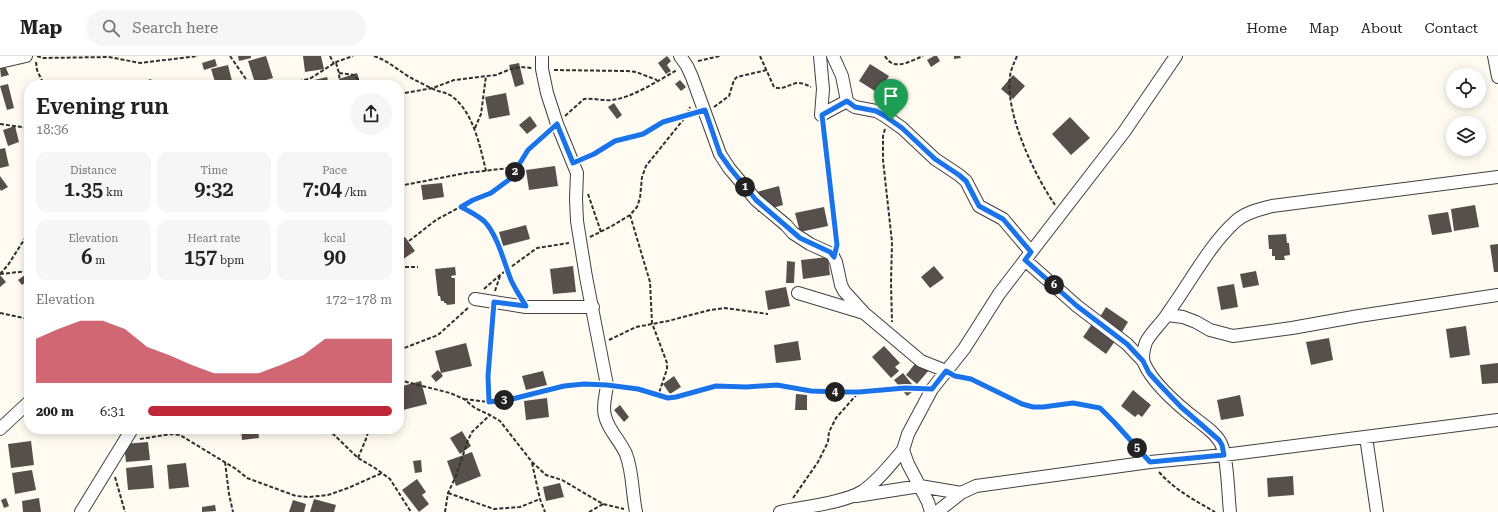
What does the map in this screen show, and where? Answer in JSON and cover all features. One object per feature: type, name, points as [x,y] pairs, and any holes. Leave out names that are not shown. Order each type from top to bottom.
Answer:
[{"type":"street","points":[[0,62],[26,56]]},
{"type":"street","points":[[542,56],[542,69],[547,93],[557,124],[577,173],[577,221],[586,277],[607,385],[604,405],[605,416],[610,428],[626,453],[636,511]]},
{"type":"street","points":[[820,56],[823,89],[822,115]]},
{"type":"street","points":[[833,56],[842,76],[847,101],[855,107],[876,111],[891,120],[912,136],[935,159],[966,181],[979,206],[1003,219],[1028,256],[1077,306],[1127,344],[1143,361],[1149,373],[1181,407],[1219,440],[1222,445],[1224,455],[1230,512]]},
{"type":"street","points":[[852,497],[870,486],[903,450],[908,434],[932,389],[964,349],[999,294],[1124,132],[1176,56]]},
{"type":"street","points":[[1494,56],[1498,77]]},
{"type":"street","points":[[683,61],[705,110],[720,154],[756,200],[800,238],[830,252],[834,257],[844,291],[864,313],[892,335],[921,361],[946,371]]},
{"type":"street","points":[[822,115],[847,101]]},
{"type":"street","points":[[1143,361],[1143,351],[1146,342],[1168,315],[1225,231],[1238,219],[1272,206],[1498,177]]},
{"type":"street","points":[[798,292],[864,313]]},
{"type":"street","points":[[1168,315],[1183,317],[1210,330],[1233,336],[1498,295]]},
{"type":"street","points":[[475,299],[526,306],[593,307]]},
{"type":"street","points":[[0,429],[24,407]]},
{"type":"street","points":[[937,512],[962,493],[976,486],[1150,462],[1224,455],[1498,420]]},
{"type":"street","points":[[81,512],[129,434]]},
{"type":"street","points":[[1366,437],[1377,512]]},
{"type":"street","points":[[903,450],[908,464],[928,502],[931,512]]},
{"type":"street","points":[[781,512],[852,497],[920,486],[962,493]]},
{"type":"path","points":[[42,80],[37,70],[36,56],[43,58],[109,57],[140,63],[198,56]]},
{"type":"path","points":[[230,56],[247,80]]},
{"type":"path","points":[[330,56],[339,73],[340,80]]},
{"type":"path","points":[[304,80],[311,78],[335,63],[353,56]]},
{"type":"path","points":[[374,56],[389,62],[408,76],[451,96],[461,106],[475,128],[486,171]]},
{"type":"path","points":[[410,241],[436,220],[473,200],[491,193],[510,179],[528,150],[584,99],[612,100],[625,98],[635,94],[657,80],[683,61],[703,60],[720,56]]},
{"type":"path","points":[[760,56],[774,87],[782,88],[792,84],[801,83],[823,89]]},
{"type":"path","points":[[885,56],[891,64],[901,64],[923,56]]},
{"type":"path","points":[[1017,56],[1012,66],[1010,77],[1011,106],[1016,125],[1033,168],[1061,214]]},
{"type":"path","points":[[404,94],[432,88],[454,80],[496,75],[521,67],[542,69],[627,71],[636,72],[657,80]]},
{"type":"path","points":[[573,163],[594,154],[615,141],[643,134],[663,122],[714,106],[729,96],[734,80],[737,77],[766,70]]},
{"type":"path","points":[[339,73],[354,75],[358,80]]},
{"type":"path","points":[[475,128],[481,114],[486,76]]},
{"type":"path","points":[[581,241],[601,232],[630,215],[637,207],[640,198],[642,177],[646,166],[687,115]]},
{"type":"path","points":[[822,115],[837,245],[834,257]]},
{"type":"path","points":[[891,120],[884,131],[883,136],[883,160],[892,242],[892,335]]},
{"type":"path","points":[[0,124],[24,127]]},
{"type":"path","points":[[404,185],[466,173],[518,167]]},
{"type":"path","points":[[586,189],[601,232]]},
{"type":"path","points":[[461,207],[475,214],[491,230],[512,282],[526,306]]},
{"type":"path","points":[[630,215],[650,282],[652,324],[667,363],[667,369],[658,396]]},
{"type":"path","points":[[0,274],[8,265],[24,240]]},
{"type":"path","points":[[404,267],[418,267]]},
{"type":"path","points":[[0,274],[24,272]]},
{"type":"path","points":[[489,402],[488,376],[495,290],[500,274]]},
{"type":"path","points":[[599,345],[636,327],[686,317],[710,310],[725,308],[768,314]]},
{"type":"path","points":[[0,313],[24,319]]},
{"type":"path","points":[[946,371],[955,376],[977,382],[1016,401],[1033,407],[1073,403],[1100,408],[1169,483],[1180,492],[1215,512]]},
{"type":"path","points":[[404,381],[450,393],[464,399],[489,402],[512,399],[564,386],[607,385],[638,389],[668,398],[716,386],[746,387],[777,385],[811,391],[859,392],[891,389],[932,389]]},
{"type":"path","points":[[781,512],[818,462],[828,442],[829,432],[836,418],[859,392]]},
{"type":"path","points":[[464,399],[474,408],[500,421],[532,462],[546,475],[562,480],[602,504],[614,508],[636,511]]},
{"type":"path","points":[[445,512],[448,493],[456,476],[464,449],[472,432],[490,415]]},
{"type":"path","points":[[122,444],[171,434],[180,435],[253,481],[296,496],[309,497],[328,494],[348,488],[382,474]]},
{"type":"path","points":[[333,434],[358,458],[390,479],[411,512]]},
{"type":"path","points":[[358,458],[368,434]]},
{"type":"path","points":[[225,462],[229,494],[234,512]]},
{"type":"path","points":[[532,462],[544,512]]},
{"type":"path","points":[[111,465],[126,512]]},
{"type":"path","points":[[448,493],[494,510],[520,506],[540,499]]},
{"type":"path","points":[[589,512],[602,504]]},
{"type":"building","points":[[238,56],[251,56],[251,58],[239,61]]},
{"type":"building","points":[[266,56],[273,78],[266,80],[254,80],[248,61]]},
{"type":"building","points":[[303,56],[321,56],[324,69],[305,72]]},
{"type":"building","points":[[667,56],[671,61],[667,65],[671,71],[666,74],[658,63]]},
{"type":"building","points":[[937,56],[940,61],[931,67],[927,60]]},
{"type":"building","points":[[954,56],[960,56],[961,58],[954,59]]},
{"type":"building","points":[[215,59],[217,66],[204,70],[202,63]]},
{"type":"building","points":[[519,63],[524,84],[515,87],[509,65]]},
{"type":"building","points":[[870,64],[889,76],[878,93],[859,81]]},
{"type":"building","points":[[228,65],[232,80],[214,80],[211,69]]},
{"type":"building","points":[[5,66],[9,75],[1,77],[0,67]]},
{"type":"building","points":[[357,73],[359,80],[340,80]]},
{"type":"building","points":[[1013,75],[1025,86],[1013,99],[1001,89]]},
{"type":"building","points":[[327,77],[328,80],[314,80]]},
{"type":"building","points":[[680,80],[686,87],[681,91],[675,84]]},
{"type":"building","points":[[8,84],[14,108],[7,110],[0,86]]},
{"type":"building","points":[[506,93],[510,115],[489,119],[485,97]]},
{"type":"building","points":[[614,103],[622,115],[617,119],[608,107]]},
{"type":"building","points":[[530,116],[537,126],[527,134],[519,125]]},
{"type":"building","points":[[1070,117],[1090,138],[1071,155],[1052,134]]},
{"type":"building","points":[[15,126],[19,142],[8,146],[3,130]]},
{"type":"building","points":[[5,148],[9,166],[0,168],[0,149]]},
{"type":"building","points":[[555,166],[558,186],[529,190],[526,170]]},
{"type":"building","points":[[0,176],[8,187],[1,191],[0,189]]},
{"type":"building","points":[[442,183],[444,197],[423,200],[421,185]]},
{"type":"building","points":[[779,186],[783,205],[758,212],[753,193]]},
{"type":"building","points":[[1475,205],[1479,227],[1454,231],[1451,209]]},
{"type":"building","points":[[824,207],[828,226],[800,232],[795,213]]},
{"type":"building","points":[[1448,212],[1452,232],[1432,235],[1428,215]]},
{"type":"building","points":[[526,225],[530,239],[503,246],[499,232]]},
{"type":"building","points":[[1286,234],[1287,243],[1289,243],[1290,255],[1284,256],[1285,260],[1275,260],[1275,256],[1272,256],[1272,249],[1269,249],[1268,235]]},
{"type":"building","points":[[404,238],[415,251],[404,259]]},
{"type":"building","points":[[1498,244],[1498,272],[1494,272],[1490,245]]},
{"type":"building","points":[[828,257],[830,275],[803,279],[801,260]]},
{"type":"building","points":[[787,261],[795,262],[794,283],[786,283]]},
{"type":"building","points":[[573,266],[576,292],[553,294],[550,269]]},
{"type":"building","points":[[934,266],[944,278],[930,288],[921,277]]},
{"type":"building","points":[[455,267],[456,275],[451,276],[452,278],[455,278],[455,304],[447,305],[444,301],[441,301],[440,296],[438,296],[435,269]]},
{"type":"building","points":[[1256,271],[1259,285],[1243,288],[1240,274]]},
{"type":"building","points":[[0,275],[6,282],[0,287]]},
{"type":"building","points":[[24,276],[24,283],[22,285],[18,280]]},
{"type":"building","points":[[1234,284],[1238,307],[1221,310],[1217,287]]},
{"type":"building","points":[[786,287],[790,306],[768,310],[765,291]]},
{"type":"building","points":[[1106,307],[1128,322],[1120,335],[1098,320]]},
{"type":"building","points":[[1092,324],[1115,341],[1106,354],[1083,337]]},
{"type":"building","points":[[1466,326],[1470,355],[1450,358],[1446,329]]},
{"type":"building","points":[[1329,338],[1333,360],[1311,365],[1306,342]]},
{"type":"building","points":[[798,341],[801,360],[776,363],[774,345]]},
{"type":"building","points":[[466,343],[472,366],[441,373],[435,351]]},
{"type":"building","points":[[884,346],[900,363],[895,367],[899,371],[891,378],[872,357]]},
{"type":"building","points":[[918,360],[930,369],[917,384],[906,375]]},
{"type":"building","points":[[1498,363],[1498,383],[1482,384],[1480,365]]},
{"type":"building","points":[[438,370],[443,376],[436,382],[431,376]]},
{"type":"building","points":[[543,371],[547,385],[526,390],[522,376]]},
{"type":"building","points":[[903,373],[916,389],[907,396],[894,380]]},
{"type":"building","points":[[674,376],[681,387],[670,394],[663,384]]},
{"type":"building","points":[[421,381],[427,404],[404,410],[404,386]]},
{"type":"building","points":[[1133,390],[1151,405],[1142,417],[1138,414],[1135,417],[1121,406]]},
{"type":"building","points":[[796,394],[807,395],[807,410],[795,410]]},
{"type":"building","points":[[1240,395],[1244,416],[1221,420],[1217,400]]},
{"type":"building","points":[[547,398],[549,417],[526,420],[524,401]]},
{"type":"building","points":[[620,405],[629,417],[624,422],[614,410]]},
{"type":"building","points":[[462,431],[471,446],[460,454],[450,438]]},
{"type":"building","points":[[241,434],[259,434],[259,438],[242,440]]},
{"type":"building","points":[[31,441],[34,465],[11,468],[8,444]]},
{"type":"building","points":[[148,442],[150,460],[126,462],[124,444]]},
{"type":"building","points":[[472,452],[481,476],[456,486],[447,461]]},
{"type":"building","points":[[421,460],[422,472],[415,473],[413,461]]},
{"type":"building","points":[[186,463],[189,487],[169,489],[167,465]]},
{"type":"building","points":[[152,465],[154,488],[128,490],[126,468]]},
{"type":"building","points":[[32,470],[36,490],[15,494],[12,473]]},
{"type":"building","points":[[1293,476],[1294,495],[1268,497],[1267,478]]},
{"type":"building","points":[[417,479],[426,492],[422,495],[429,504],[419,512],[402,490]]},
{"type":"building","points":[[560,483],[564,497],[546,501],[543,487]]},
{"type":"building","points":[[6,498],[9,506],[4,508],[1,500]]},
{"type":"building","points":[[39,498],[41,512],[23,512],[22,501]]},
{"type":"building","points":[[314,499],[336,505],[334,512],[310,512]]},
{"type":"building","points":[[293,500],[306,504],[304,512],[289,512]]},
{"type":"building","points":[[215,505],[216,511],[202,512],[202,507]]},
{"type":"route","points":[[847,101],[855,107],[876,111],[891,120],[912,136],[935,159],[966,181],[979,206],[1003,219],[1031,252],[1025,260],[1095,321],[1127,344],[1143,361],[1149,373],[1181,407],[1219,440],[1222,445],[1224,455],[1150,462],[1100,408],[1073,403],[1058,406],[1033,407],[1022,404],[971,379],[955,376],[946,371],[932,389],[905,388],[859,392],[839,392],[811,391],[777,385],[746,387],[716,386],[668,398],[638,389],[584,384],[564,386],[512,399],[489,402],[488,376],[494,302],[526,306],[512,282],[491,230],[475,214],[461,207],[473,200],[491,193],[510,179],[528,150],[557,124],[573,163],[594,154],[615,141],[643,134],[663,122],[705,110],[720,154],[756,200],[786,225],[793,233],[810,244],[830,252],[834,257],[837,245],[822,115],[847,101]]}]
